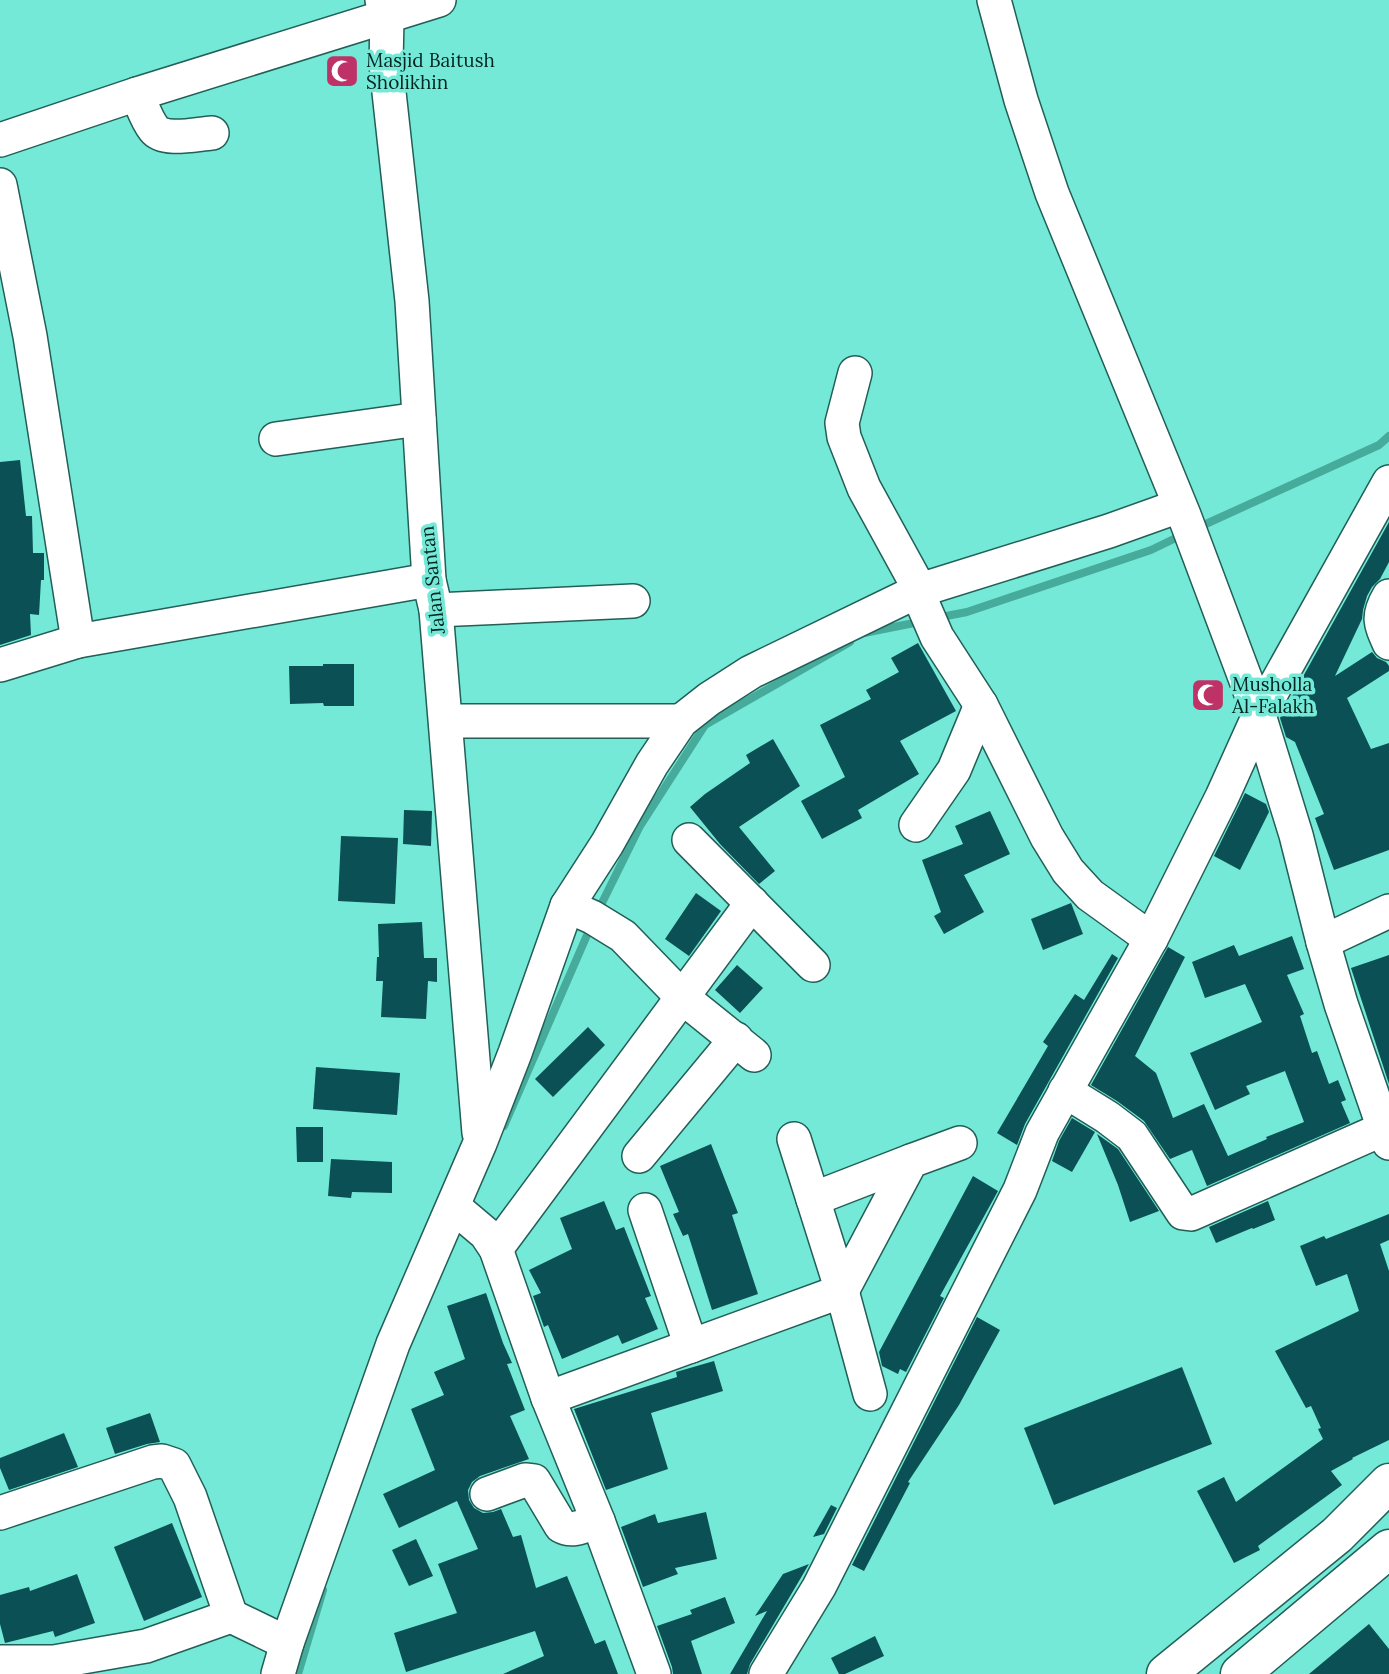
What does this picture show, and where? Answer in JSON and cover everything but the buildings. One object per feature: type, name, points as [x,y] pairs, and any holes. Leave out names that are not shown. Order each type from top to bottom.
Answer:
[{"type":"highway","points":[[1166,1674],[1337,1535],[1389,1483]]},
{"type":"highway","points":[[1240,1674],[1389,1549]]},
{"type":"street","points":[[0,140],[385,8],[439,0]]},
{"type":"street","points":[[994,0],[1021,100],[1052,193],[1181,510],[1259,715],[1296,835],[1341,1004],[1386,1136],[1186,1214],[1159,1179],[1132,1136],[1065,1091]]},
{"type":"street","name":"Jalan Santan","points":[[385,8],[386,65],[412,302],[432,595],[446,721],[480,1143]]},
{"type":"street","points":[[137,94],[153,128],[159,133],[166,136],[212,133]]},
{"type":"street","points":[[0,185],[30,337],[78,641]]},
{"type":"street","points":[[855,373],[842,423],[844,437],[864,488],[922,599],[937,637],[981,705],[1047,837],[1068,871],[1090,895],[1151,939]]},
{"type":"street","points":[[276,439],[419,419]]},
{"type":"street","points":[[766,1674],[819,1587],[1020,1190],[1042,1133],[1151,939],[1222,797],[1259,715],[1389,484]]},
{"type":"street","points":[[0,1513],[153,1462],[162,1461],[174,1465],[190,1497],[231,1616],[282,1659],[393,1344],[457,1209],[515,1053],[580,911],[607,844],[652,764],[681,721],[751,672],[922,599],[1109,531],[1181,510]]},
{"type":"street","points":[[0,665],[78,641],[432,595],[468,610],[633,601]]},
{"type":"street","points":[[1389,596],[1382,608],[1381,619],[1389,643]]},
{"type":"street","points":[[916,825],[954,770],[981,705]]},
{"type":"street","points":[[446,721],[681,721]]},
{"type":"street","points":[[689,840],[813,965]]},
{"type":"street","points":[[491,1241],[752,904]]},
{"type":"street","points":[[580,911],[623,936],[682,997],[745,1047],[639,1156]]},
{"type":"street","points":[[1323,942],[1389,911]]},
{"type":"street","points":[[794,1139],[842,1291],[870,1394]]},
{"type":"street","points":[[813,1199],[960,1143]]},
{"type":"street","points":[[548,1398],[842,1291],[911,1161]]},
{"type":"street","points":[[457,1209],[491,1241],[654,1674]]},
{"type":"street","points":[[645,1210],[691,1346]]},
{"type":"street","points":[[487,1494],[530,1480],[534,1481],[561,1526],[574,1529],[598,1521]]},
{"type":"street","points":[[0,1662],[54,1662],[146,1646],[231,1616]]},
{"type":"waterway","points":[[1197,528],[1379,445],[1389,436]]},
{"type":"waterway","points":[[936,618],[967,612],[1151,550],[1182,535]]},
{"type":"waterway","points":[[864,633],[924,621]]},
{"type":"waterway","points":[[598,911],[640,826],[705,725],[850,642]]},
{"type":"waterway","points":[[504,1126],[591,926]]},
{"type":"waterway","points":[[298,1674],[323,1590]]},
{"type":"place","name":"Masjid Baitush Sholikhin","points":[[342,71]]},
{"type":"place","name":"Musholla Al-Falakh","points":[[1208,695]]}]
